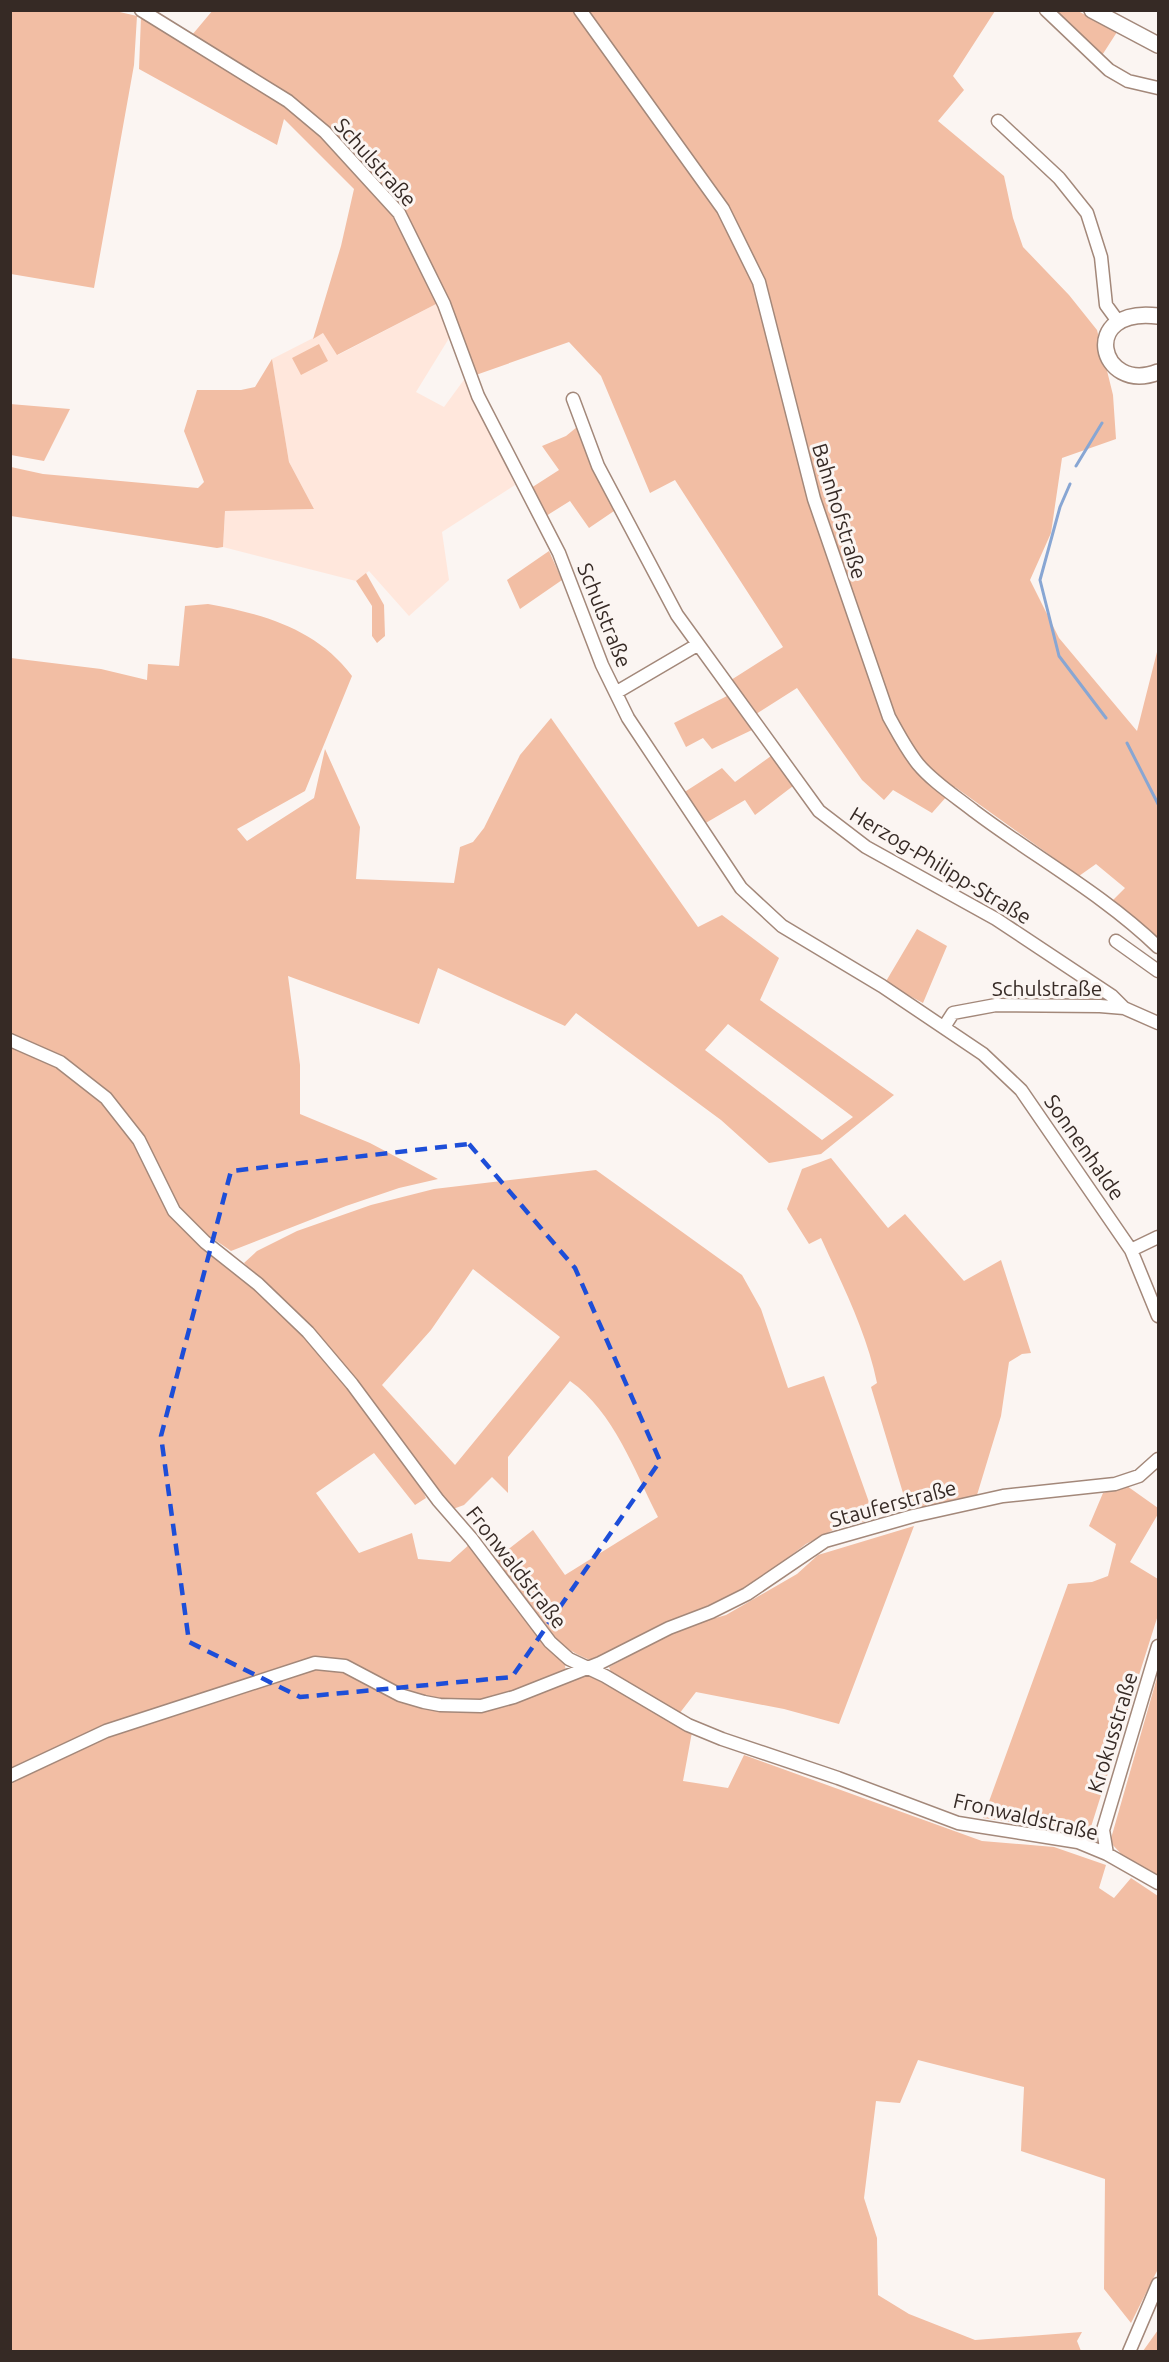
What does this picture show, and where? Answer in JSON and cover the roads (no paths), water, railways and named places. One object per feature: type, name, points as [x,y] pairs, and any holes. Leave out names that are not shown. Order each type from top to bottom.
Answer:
[{"type":"main road","points":[[1092,10],[1158,45]]},
{"type":"main road","points":[[1158,316],[1128,316],[1117,320],[1107,336],[1105,349],[1117,369],[1132,376],[1158,372]]},
{"type":"street","name":"Schulstraße","points":[[141,10],[288,101],[325,132],[399,213],[440,296],[478,396],[559,553],[602,665],[634,728],[748,895],[783,926],[944,1027],[953,1013],[996,1005],[1124,1008],[1158,1023]]},
{"type":"street","name":"Bahnhofstraße","points":[[580,10],[723,209],[759,282],[814,499],[881,695],[904,745],[920,766],[939,784],[997,828],[1114,909],[1158,947]]},
{"type":"street","points":[[1046,10],[1109,70],[1128,81],[1158,88]]},
{"type":"street","points":[[998,121],[1059,178],[1087,213],[1101,257],[1106,305],[1117,320]]},
{"type":"street","name":"Herzog-Philipp-Straße","points":[[573,399],[598,466],[677,615],[819,811],[866,847],[996,919],[1112,996],[1124,1008]]},
{"type":"street","points":[[616,692],[697,645]]},
{"type":"street","points":[[1116,941],[1158,971]]},
{"type":"street","name":"Sonnenhalde","points":[[944,1027],[983,1054],[1021,1090],[1131,1250],[1158,1316]]},
{"type":"street","name":"Fronwaldstraße","points":[[10,1040],[60,1062],[106,1098],[139,1140],[174,1211],[204,1242],[258,1284],[308,1332],[352,1384],[438,1500],[471,1538],[550,1642],[569,1659],[688,1725],[958,1823],[1078,1842],[1107,1854],[1158,1883]]},
{"type":"street","points":[[1131,1250],[1158,1237]]},
{"type":"street","name":"Stauferstraße","points":[[10,1776],[106,1731],[315,1663],[345,1666],[400,1695],[440,1705],[467,1707],[514,1697],[588,1668],[747,1594],[825,1541],[913,1516],[1003,1496],[1114,1484],[1139,1476],[1158,1459]]},
{"type":"street","name":"Krokusstraße","points":[[1107,1854],[1103,1830],[1158,1646]]},
{"type":"street","points":[[1078,1842],[1103,1830]]},
{"type":"street","points":[[1129,2352],[1158,2284]]},
{"type":"waterway","points":[[1076,466],[1102,423]]},
{"type":"waterway","points":[[1070,484],[1060,507],[1040,580],[1059,656],[1106,718]]},
{"type":"waterway","points":[[1127,743],[1158,804]]}]
